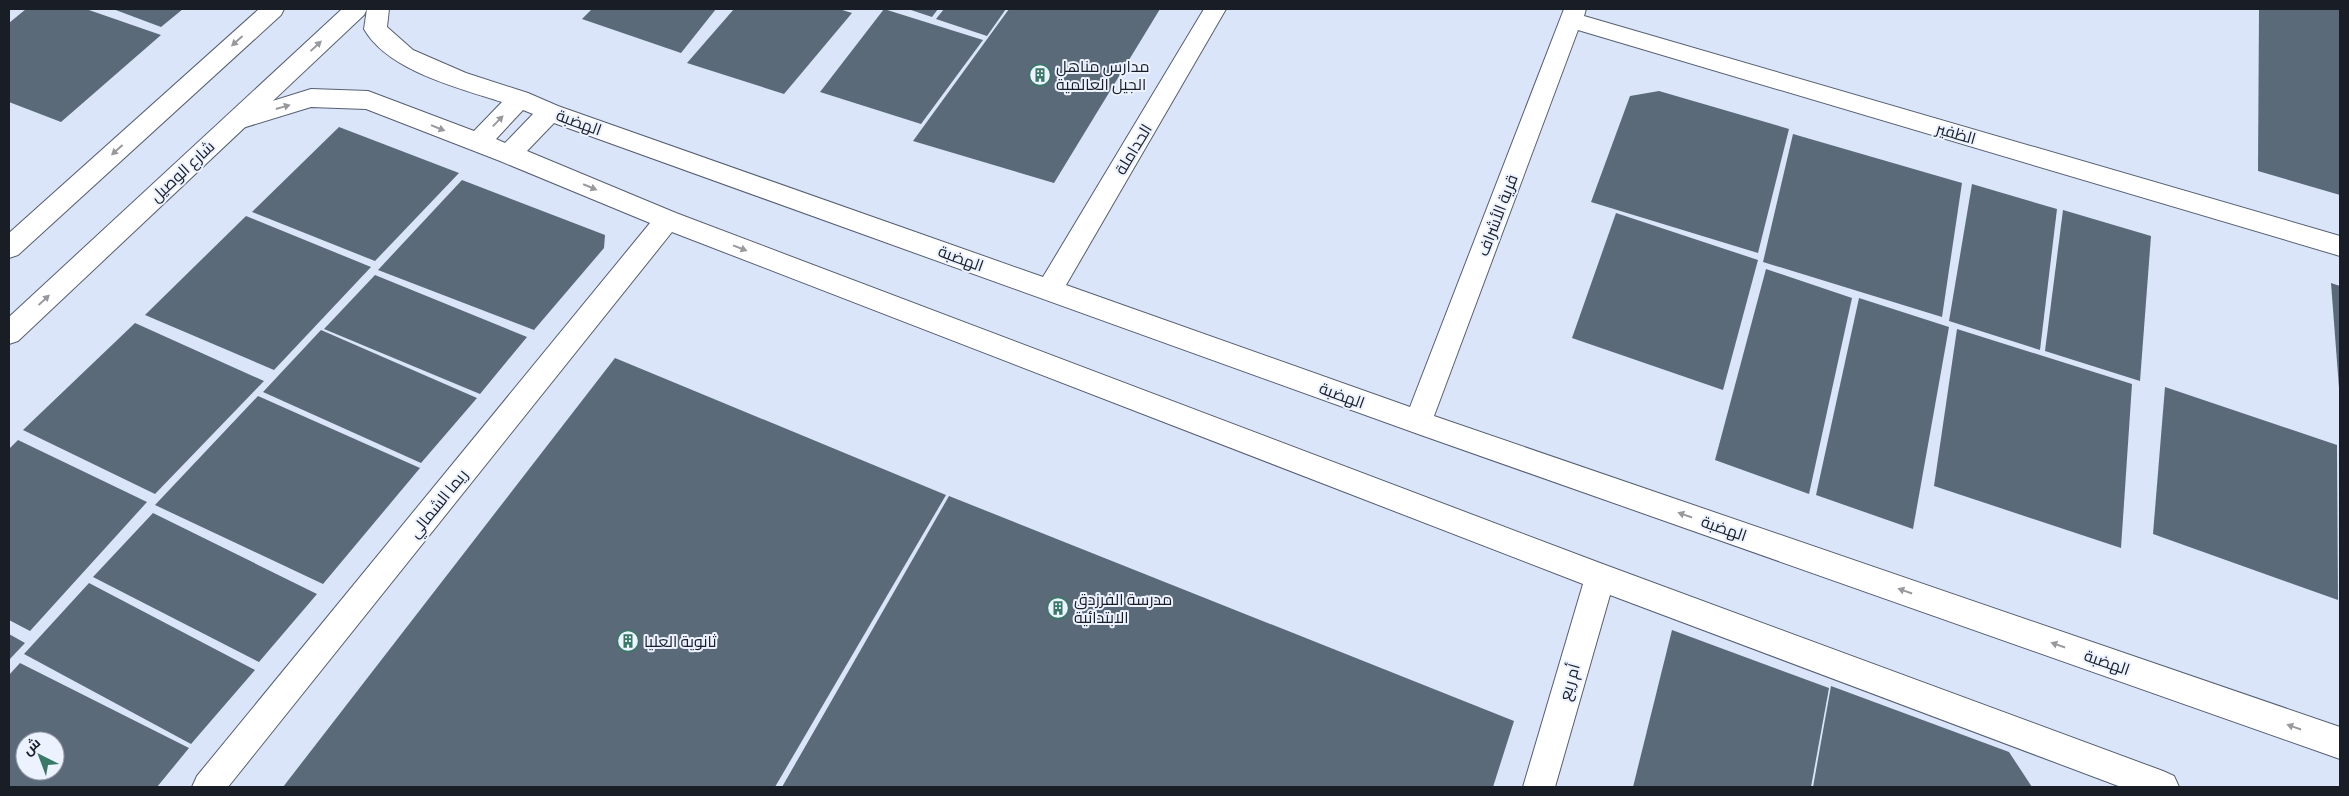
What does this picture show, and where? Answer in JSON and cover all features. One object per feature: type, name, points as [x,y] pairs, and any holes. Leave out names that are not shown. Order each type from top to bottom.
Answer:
[{"type":"street","points":[[9,248],[273,9]]},
{"type":"street","name":"شارع الوصيل","points":[[9,333],[356,9]]},
{"type":"street","name":"الهضبة","points":[[378,9],[375,29],[405,56],[458,79],[520,99],[550,112],[1418,422],[2340,743]]},
{"type":"street","name":"الحداملة","points":[[1050,289],[1216,9]]},
{"type":"street","name":"الظفير","points":[[1573,14],[2340,246]]},
{"type":"street","name":"قرية الأشراف","points":[[1418,422],[1573,14]]},
{"type":"street","points":[[236,121],[312,98],[368,100],[509,154],[667,220],[1600,578],[2105,776],[2164,787]]},
{"type":"street","points":[[477,143],[520,99]]},
{"type":"street","points":[[509,154],[550,112]]},
{"type":"street","name":"ريما الشمالي","points":[[208,787],[667,220]]},
{"type":"street","name":"أم ريع","points":[[1539,787],[1600,578]]},
{"type":"building","points":[[26,9],[86,9],[161,35],[61,122],[9,102],[9,23]]},
{"type":"building","points":[[113,9],[183,9],[161,27]]},
{"type":"building","points":[[592,9],[716,9],[681,53],[582,19]]},
{"type":"building","points":[[734,9],[839,9],[852,13],[784,94],[687,63]]},
{"type":"building","points":[[884,9],[983,40],[921,124],[820,92]]},
{"type":"building","points":[[908,9],[938,9],[932,17]]},
{"type":"building","points":[[944,9],[1006,9],[987,36],[936,19]]},
{"type":"building","name":"مدارس مناهل الجيل العالمية","points":[[1009,9],[1160,9],[1054,183],[913,141]]},
{"type":"building","points":[[2259,9],[2340,9],[2340,195],[2258,171]]},
{"type":"building","points":[[1659,91],[1789,129],[1758,253],[1591,202],[1630,96]]},
{"type":"building","points":[[339,127],[459,173],[375,261],[252,212]]},
{"type":"building","points":[[1793,134],[1962,183],[1942,317],[1763,262]]},
{"type":"building","points":[[462,180],[605,235],[604,248],[534,330],[378,270]]},
{"type":"building","points":[[1972,184],[2057,209],[2040,350],[1949,321]]},
{"type":"building","points":[[2063,210],[2151,236],[2140,381],[2045,351]]},
{"type":"building","points":[[1616,213],[1758,260],[1723,390],[1572,338]]},
{"type":"building","points":[[246,216],[371,267],[274,370],[145,315]]},
{"type":"building","points":[[1766,269],[1852,298],[1809,494],[1715,460]]},
{"type":"building","points":[[375,275],[527,337],[480,394],[324,329]]},
{"type":"building","points":[[2331,283],[2340,286],[2340,388],[2339,388]]},
{"type":"building","points":[[1859,298],[1949,327],[1913,529],[1816,495]]},
{"type":"building","points":[[135,323],[264,381],[155,494],[23,430]]},
{"type":"building","points":[[1957,329],[2132,384],[2121,548],[1934,486]]},
{"type":"building","points":[[321,330],[477,398],[421,463],[263,392]]},
{"type":"building","name":"ثانوية العليا","points":[[615,358],[946,495],[775,787],[283,787]]},
{"type":"building","points":[[2165,387],[2337,445],[2338,600],[2153,534]]},
{"type":"building","points":[[258,396],[420,468],[323,584],[155,505]]},
{"type":"building","points":[[18,440],[147,502],[30,631],[9,620],[9,449]]},
{"type":"building","name":"مدرسة الفرزدق الابتدائية","points":[[949,496],[1514,721],[1493,787],[782,787]]},
{"type":"building","points":[[153,513],[317,594],[259,662],[93,577]]},
{"type":"building","points":[[89,583],[255,670],[191,744],[24,654]]},
{"type":"building","points":[[1672,630],[1829,688],[1811,787],[1633,787]]},
{"type":"building","points":[[9,634],[25,643],[9,660]]},
{"type":"building","points":[[20,663],[189,748],[157,787],[9,787],[9,675]]},
{"type":"building","points":[[1831,686],[2009,752],[2032,787],[1813,787]]},
{"type":"place","name":"مدارس مناهل الجيل العالمية","points":[[1040,75]]},
{"type":"place","name":"مدرسة الفرزدق الابتدائية","points":[[1058,608]]},
{"type":"place","name":"ثانوية العليا","points":[[628,641]]}]
